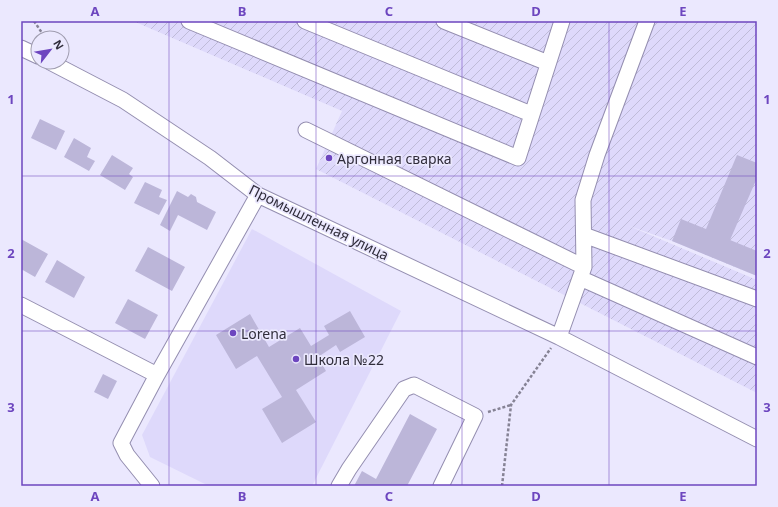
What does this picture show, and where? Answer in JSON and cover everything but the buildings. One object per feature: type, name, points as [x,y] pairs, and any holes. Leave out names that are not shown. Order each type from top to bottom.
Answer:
[{"type":"street","points":[[189,21],[518,158],[562,21]]},
{"type":"street","points":[[305,21],[531,114]]},
{"type":"street","points":[[444,21],[548,63]]},
{"type":"street","points":[[559,337],[582,272],[584,235],[583,200],[597,155],[647,21]]},
{"type":"street","name":"Промышленная улица","points":[[65,70],[123,100],[210,158],[258,195],[559,337],[757,439]]},
{"type":"street","points":[[306,130],[582,272],[757,357]]},
{"type":"street","points":[[152,486],[127,455],[121,443],[157,375],[258,195]]},
{"type":"street","points":[[584,235],[757,299]]},
{"type":"street","points":[[21,305],[157,375]]},
{"type":"street","points":[[339,486],[349,468],[404,389],[414,385],[475,416],[441,486]]},
{"type":"path","points":[[34,21],[40,30]]},
{"type":"path","points":[[502,486],[511,405],[559,337]]},
{"type":"path","points":[[475,416],[511,405]]},
{"type":"shaded area","points":[[133,21],[757,21],[757,276],[672,241],[629,226],[757,280],[757,393],[316,169],[342,111]]},
{"type":"shaded area","points":[[252,229],[401,311],[312,486],[209,486],[150,457],[142,435]]},
{"type":"place","name":"Аргонная сварка","points":[[329,158]]},
{"type":"place","name":"Lorena","points":[[233,333]]},
{"type":"place","name":"Школа №22","points":[[296,359]]}]
